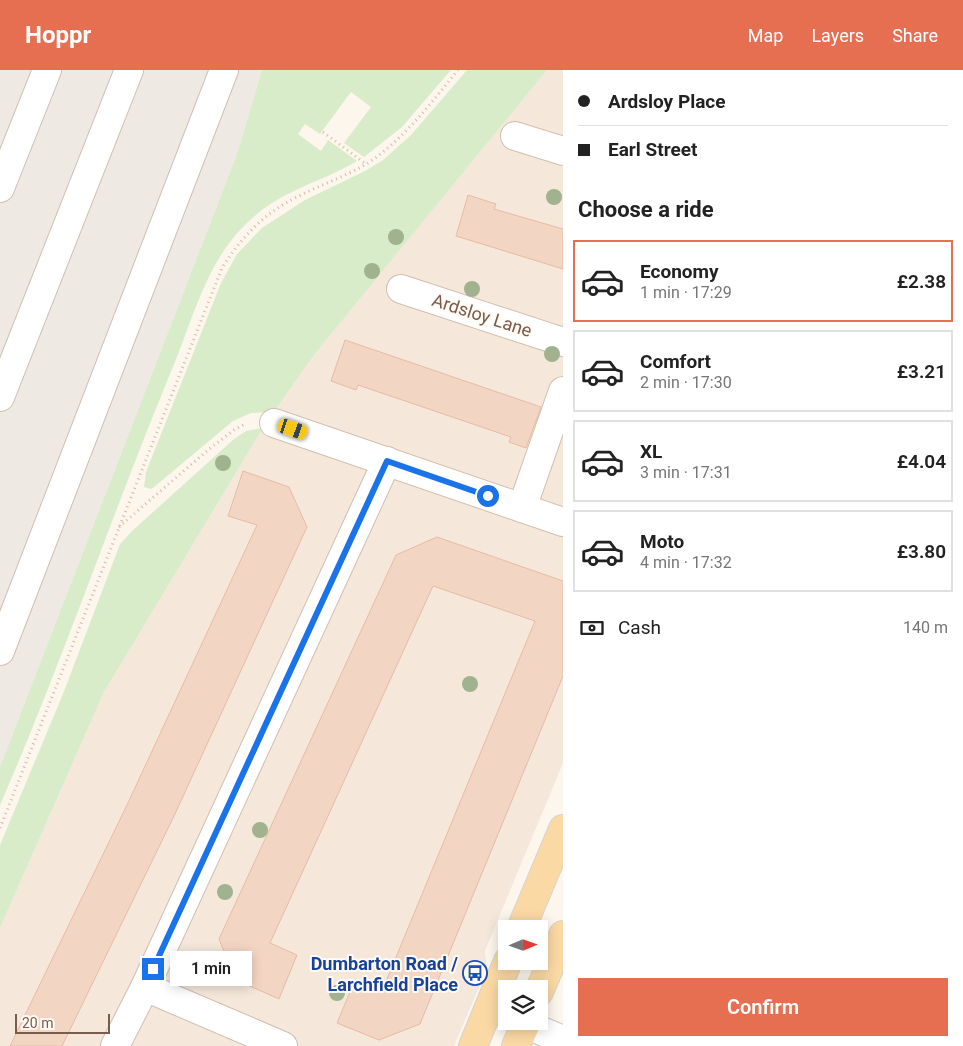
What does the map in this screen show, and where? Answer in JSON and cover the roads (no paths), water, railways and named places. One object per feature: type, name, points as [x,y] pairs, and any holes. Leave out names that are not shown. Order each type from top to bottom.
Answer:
[{"type":"main road","points":[[525,920],[563,829]]},
{"type":"main road","points":[[544,980],[563,935]]},
{"type":"main road","points":[[473,1046],[501,1030]]},
{"type":"street","points":[[0,188],[47,70]]},
{"type":"street","points":[[0,397],[129,70]]},
{"type":"street","points":[[0,651],[224,70]]},
{"type":"street","points":[[516,136],[563,151]]},
{"type":"street","name":"Ardsloy Lane","points":[[401,289],[563,342]]},
{"type":"street","points":[[522,508],[563,391]]},
{"type":"street","points":[[274,423],[563,522]]},
{"type":"street","points":[[115,1046],[145,987],[387,461]]},
{"type":"street","points":[[145,987],[283,1046]]},
{"type":"street","points":[[534,1030],[563,1040]]},
{"type":"place","name":"Dumbarton Road / Larchfield Place","points":[[475,973]]}]
